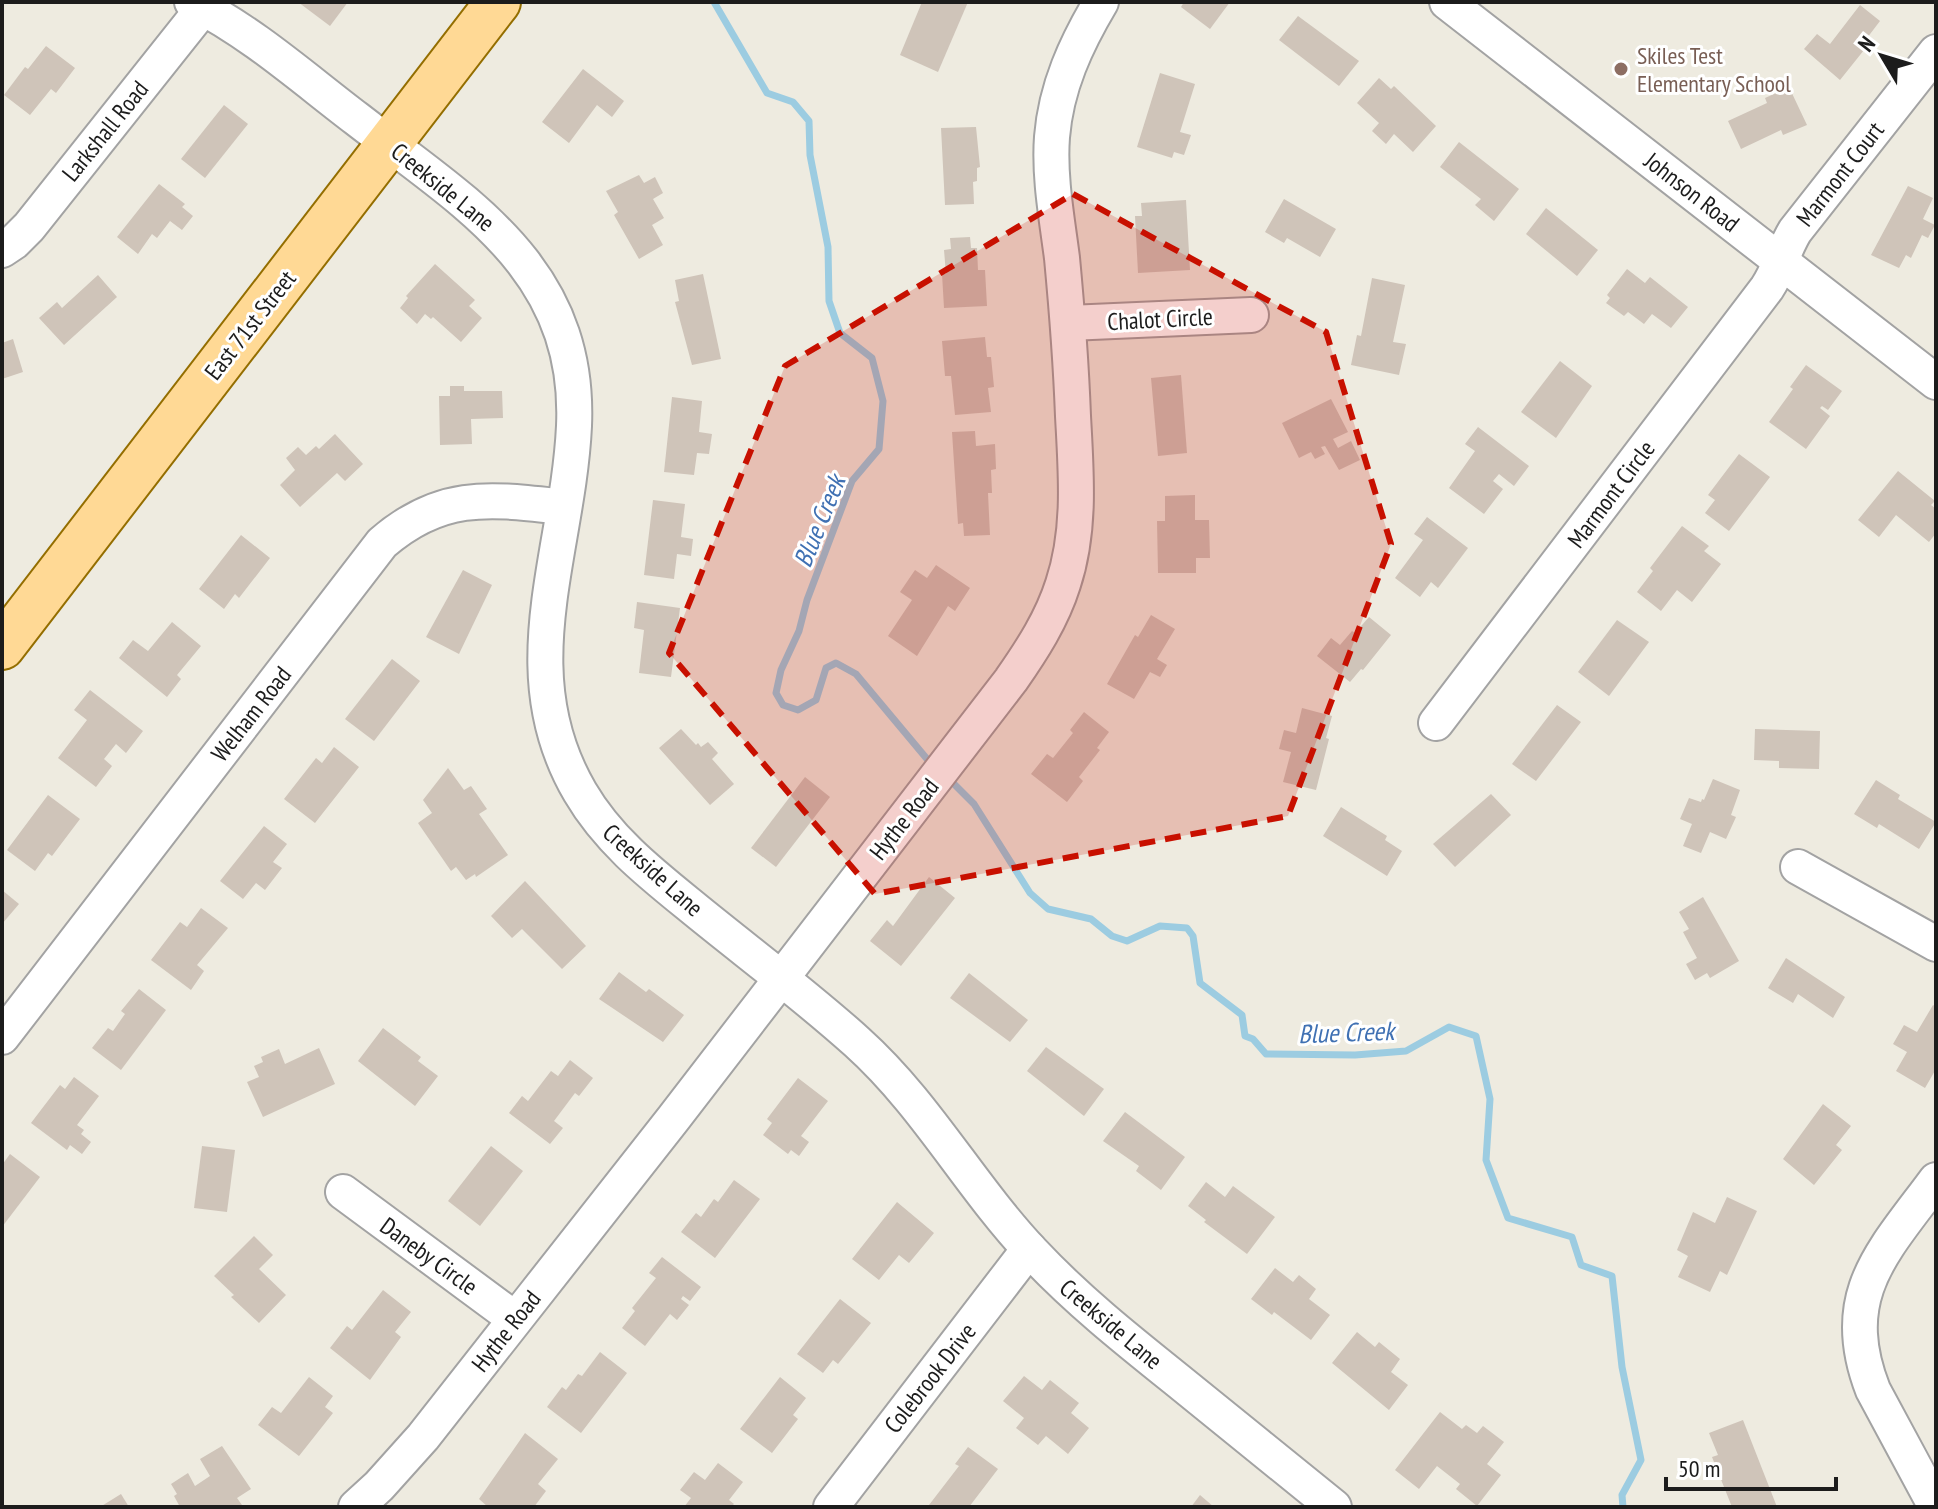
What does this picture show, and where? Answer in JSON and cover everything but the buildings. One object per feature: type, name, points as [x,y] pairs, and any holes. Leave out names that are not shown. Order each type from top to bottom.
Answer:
[{"type":"main road","name":"East 71st Street","points":[[2,647],[498,2]]},
{"type":"street","name":"Hythe Road","points":[[356,1507],[409,1454],[780,979],[1011,680],[1054,609],[1071,555],[1076,501],[1069,323],[1052,169],[1052,142],[1064,77],[1085,26],[1101,2]]},
{"type":"street","name":"Johnson Road","points":[[1447,2],[1936,382]]},
{"type":"street","name":"Creekside Lane","points":[[201,4],[263,45],[469,205],[504,237],[532,273],[549,304],[566,353],[574,396],[574,428],[545,629],[543,661],[546,693],[570,775],[599,821],[620,846],[856,1041],[931,1122],[994,1208],[1029,1249],[1101,1319],[1334,1507]]},
{"type":"street","name":"Larkshall Road","points":[[2,250],[29,227],[201,4]]},
{"type":"street","name":"Marmont Court","points":[[1782,262],[1795,231],[1936,52]]},
{"type":"street","name":"Marmont Circle","points":[[1436,723],[1767,288],[1782,262]]},
{"type":"street","name":"Chalot Circle","points":[[1069,323],[1251,315]]},
{"type":"street","name":"Welham Road","points":[[2,1037],[382,543],[415,518],[455,504],[496,499],[564,507]]},
{"type":"street","points":[[1798,867],[1936,944]]},
{"type":"street","points":[[1936,1180],[1870,1274],[1860,1317],[1859,1339],[1873,1390],[1936,1507]]},
{"type":"street","name":"Daneby Circle","points":[[343,1192],[515,1319]]},
{"type":"street","name":"Colebrook Drive","points":[[831,1507],[1029,1249]]},
{"type":"highlighted area","points":[[1073,194],[1326,332],[1391,544],[1288,816],[875,894],[669,653],[785,366]]},
{"type":"waterway","name":"Blue Creek","points":[[714,2],[767,93],[793,102],[809,121],[810,155],[828,247],[829,301],[840,333],[872,358],[883,401],[879,449],[852,481],[807,600],[799,631],[781,670],[776,693],[783,705],[798,710],[816,700],[826,668],[836,663],[856,674],[927,759]]},
{"type":"waterway","name":"Blue Creek","points":[[953,783],[974,804],[1030,893],[1048,909],[1091,919],[1112,936],[1127,941],[1160,926],[1187,928],[1193,936],[1200,983],[1242,1015],[1245,1036],[1253,1039],[1266,1054],[1355,1055],[1406,1051],[1449,1027],[1476,1036],[1490,1099],[1486,1160],[1508,1218],[1572,1237],[1581,1265],[1612,1276],[1622,1367],[1641,1460],[1622,1495],[1623,1507]]},
{"type":"place","name":"Skiles Test Elementary School","points":[[1621,69]]}]
